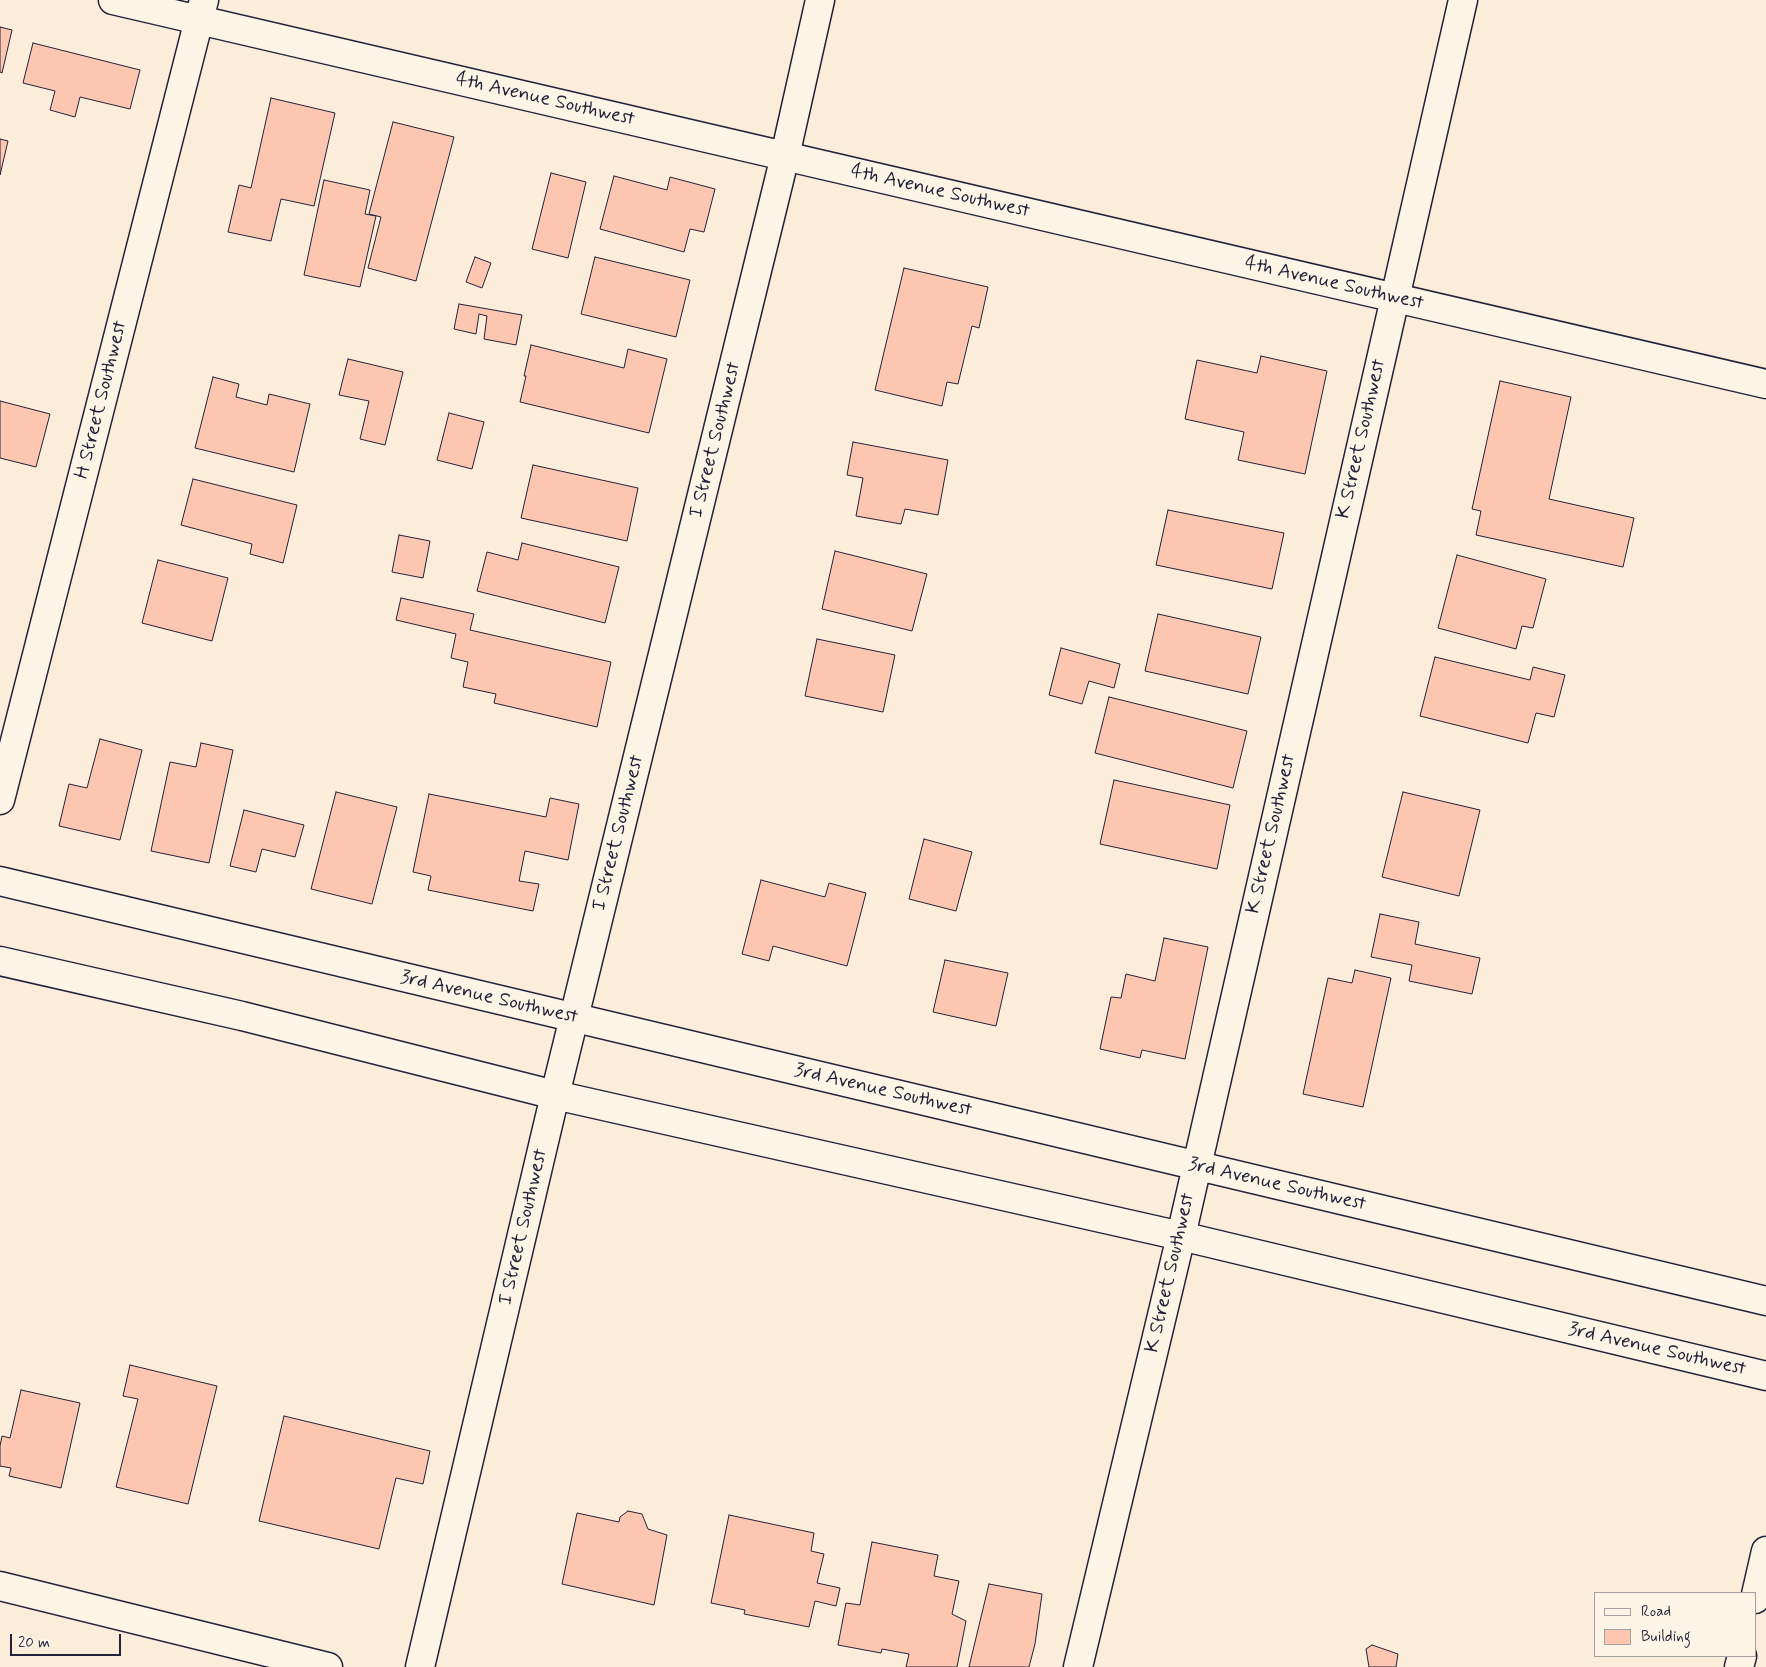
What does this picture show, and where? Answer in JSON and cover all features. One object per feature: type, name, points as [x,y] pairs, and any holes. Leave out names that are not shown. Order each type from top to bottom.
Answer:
[{"type":"street","name":"4th Avenue Southwest","points":[[113,0],[202,10],[785,156],[1766,384]]},
{"type":"street","name":"I Street Southwest","points":[[420,1667],[555,1095],[785,156],[820,0]]},
{"type":"street","name":"K Street Southwest","points":[[1078,1667],[1181,1236],[1462,0]]},
{"type":"street","name":"H Street Southwest","points":[[0,800],[202,10]]},
{"type":"street","name":"3rd Avenue Southwest","points":[[0,882],[1766,1301]]},
{"type":"street","name":"3rd Avenue Southwest","points":[[0,961],[242,1016],[555,1095],[1181,1236],[1766,1376]]},
{"type":"street","points":[[1756,1595],[1766,1551]]},
{"type":"street","points":[[0,1586],[328,1667]]},
{"type":"building","points":[[0,27],[12,30],[2,73],[0,72]]},
{"type":"building","points":[[33,43],[140,70],[130,109],[80,97],[75,117],[50,110],[55,91],[23,83]]},
{"type":"building","points":[[271,98],[335,113],[314,206],[281,199],[271,241],[228,232],[239,185],[251,188]]},
{"type":"building","points":[[393,122],[454,137],[416,281],[368,268],[381,217],[369,214]]},
{"type":"building","points":[[0,139],[8,141],[0,175]]},
{"type":"building","points":[[551,173],[586,182],[568,258],[532,249]]},
{"type":"building","points":[[614,176],[667,190],[670,177],[715,189],[704,232],[690,229],[684,252],[600,229]]},
{"type":"building","points":[[324,180],[370,190],[365,214],[376,216],[360,287],[304,275]]},
{"type":"building","points":[[475,257],[491,263],[482,288],[466,282]]},
{"type":"building","points":[[595,257],[690,280],[676,337],[581,314]]},
{"type":"building","points":[[904,268],[988,287],[979,328],[972,326],[958,384],[947,382],[942,406],[875,390]]},
{"type":"building","points":[[459,304],[522,315],[516,345],[484,339],[487,316],[479,314],[476,334],[454,329]]},
{"type":"building","points":[[531,345],[624,368],[628,349],[667,359],[649,433],[520,402]]},
{"type":"building","points":[[1261,356],[1327,371],[1305,474],[1238,460],[1244,432],[1185,419],[1197,360],[1257,373]]},
{"type":"building","points":[[348,359],[403,372],[385,445],[360,439],[369,401],[339,395]]},
{"type":"building","points":[[213,377],[239,384],[236,397],[267,405],[269,394],[310,404],[294,472],[195,448]]},
{"type":"building","points":[[1500,381],[1571,397],[1549,499],[1634,518],[1623,567],[1476,535],[1481,511],[1472,509]]},
{"type":"building","points":[[0,401],[50,414],[36,467],[0,458]]},
{"type":"building","points":[[449,413],[484,422],[472,469],[437,460]]},
{"type":"building","points":[[853,442],[948,460],[938,515],[905,509],[901,524],[856,516],[863,478],[847,475]]},
{"type":"building","points":[[533,465],[638,488],[627,541],[521,518]]},
{"type":"building","points":[[193,479],[297,505],[283,563],[250,554],[252,544],[181,525]]},
{"type":"building","points":[[1168,510],[1284,533],[1272,589],[1156,565]]},
{"type":"building","points":[[399,535],[430,541],[423,578],[392,572]]},
{"type":"building","points":[[522,543],[619,567],[605,623],[477,591],[487,552],[518,560]]},
{"type":"building","points":[[835,551],[927,574],[912,631],[822,609]]},
{"type":"building","points":[[1457,555],[1546,579],[1533,628],[1522,626],[1516,649],[1438,628]]},
{"type":"building","points":[[158,560],[228,578],[212,641],[142,623]]},
{"type":"building","points":[[401,598],[474,614],[470,630],[611,662],[597,727],[494,703],[496,694],[463,687],[468,662],[451,658],[456,634],[396,620]]},
{"type":"building","points":[[1158,614],[1261,637],[1248,694],[1145,671]]},
{"type":"building","points":[[817,639],[895,655],[883,712],[805,696]]},
{"type":"building","points":[[1061,648],[1120,664],[1114,688],[1089,681],[1082,704],[1049,695]]},
{"type":"building","points":[[1435,657],[1530,680],[1533,667],[1565,675],[1554,717],[1536,713],[1528,743],[1420,716]]},
{"type":"building","points":[[1109,697],[1247,731],[1233,788],[1095,753]]},
{"type":"building","points":[[100,739],[142,750],[120,840],[59,826],[69,784],[87,788]]},
{"type":"building","points":[[201,743],[233,750],[209,863],[151,851],[170,762],[196,767]]},
{"type":"building","points":[[1114,780],[1230,805],[1217,869],[1100,844]]},
{"type":"building","points":[[336,792],[397,807],[372,904],[311,889]]},
{"type":"building","points":[[1403,792],[1480,810],[1459,896],[1382,877]]},
{"type":"building","points":[[429,794],[546,817],[550,798],[579,804],[568,860],[525,851],[519,881],[539,884],[533,911],[428,890],[431,876],[413,872]]},
{"type":"building","points":[[244,810],[304,825],[295,857],[262,849],[256,872],[230,866]]},
{"type":"building","points":[[924,839],[972,852],[956,911],[909,899]]},
{"type":"building","points":[[761,880],[825,897],[829,883],[866,893],[847,966],[773,946],[769,961],[742,954]]},
{"type":"building","points":[[1380,914],[1419,922],[1415,944],[1480,958],[1472,994],[1409,981],[1412,965],[1371,957]]},
{"type":"building","points":[[1164,938],[1208,947],[1185,1059],[1142,1050],[1140,1058],[1100,1049],[1111,997],[1121,998],[1126,974],[1155,981]]},
{"type":"building","points":[[945,960],[1008,973],[996,1026],[933,1012]]},
{"type":"building","points":[[1355,970],[1391,978],[1363,1107],[1303,1094],[1328,978],[1352,983]]},
{"type":"building","points":[[130,1365],[217,1386],[188,1504],[116,1487],[138,1399],[123,1396]]},
{"type":"building","points":[[21,1390],[80,1403],[61,1488],[9,1476],[11,1468],[0,1466],[2,1436],[10,1438]]},
{"type":"building","points":[[284,1416],[430,1451],[423,1484],[396,1478],[379,1549],[259,1521]]},
{"type":"building","points":[[628,1511],[642,1514],[648,1529],[667,1535],[654,1605],[562,1584],[577,1513],[619,1522],[620,1517]]},
{"type":"building","points":[[729,1515],[814,1533],[811,1551],[824,1554],[817,1583],[840,1588],[836,1606],[815,1601],[809,1627],[744,1614],[745,1610],[711,1603]]},
{"type":"building","points":[[872,1542],[938,1555],[934,1576],[959,1581],[952,1614],[966,1621],[957,1667],[906,1667],[909,1654],[882,1649],[881,1653],[838,1645],[846,1603],[860,1605]]},
{"type":"building","points":[[989,1584],[1042,1594],[1035,1644],[1029,1667],[969,1667]]},
{"type":"building","points":[[1372,1645],[1398,1654],[1396,1667],[1369,1667],[1366,1649]]}]
